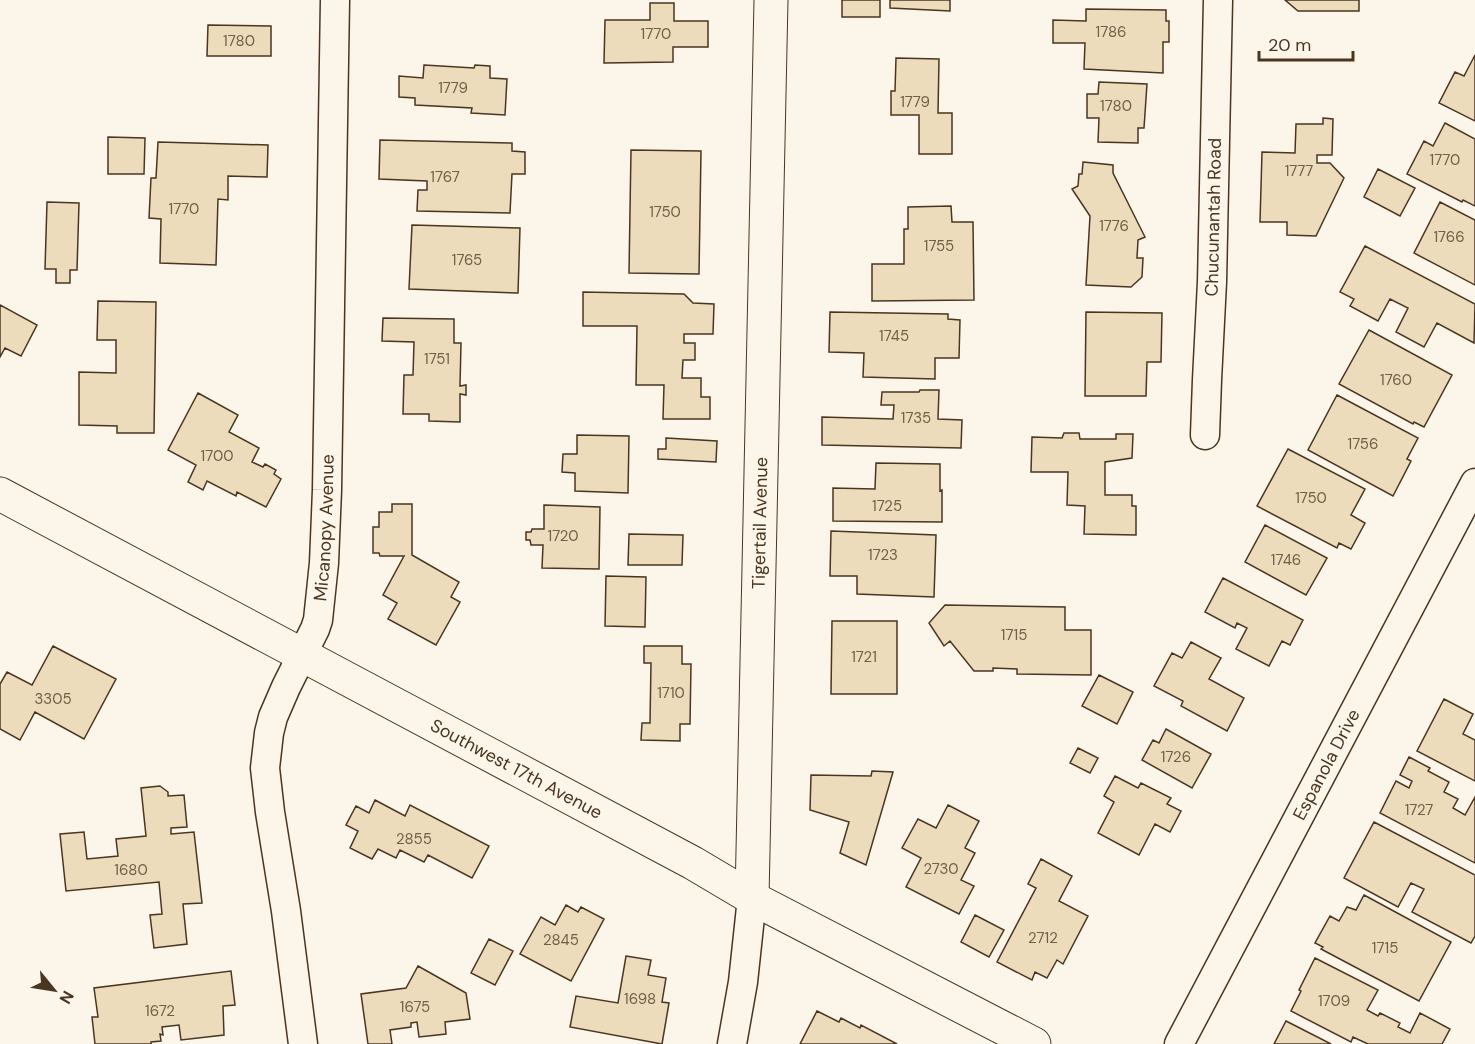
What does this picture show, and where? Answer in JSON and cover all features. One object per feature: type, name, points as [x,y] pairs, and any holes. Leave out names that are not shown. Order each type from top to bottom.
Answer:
[{"type":"main road","name":"Tigertail Avenue","points":[[752,898],[771,0]]},
{"type":"main road","name":"Southwest 17th Avenue","points":[[0,494],[693,863],[752,898],[1034,1044]]},
{"type":"street","name":"Micanopy Avenue","points":[[303,1044],[265,768],[273,717],[318,620],[325,552],[335,0]]},
{"type":"street","name":"Chucunantah Road","points":[[1205,435],[1212,282],[1218,0]]},
{"type":"street","name":"Espanola Drive","points":[[1179,1044],[1475,483]]},
{"type":"street","name":"Tigertail Avenue","points":[[732,1044],[743,982],[752,898]]},
{"type":"building","points":[[842,0],[880,0],[880,17],[842,17]]},
{"type":"building","points":[[890,0],[950,0],[950,11],[890,8]]},
{"type":"building","points":[[1285,0],[1359,0],[1359,11],[1298,11]]},
{"type":"building","points":[[650,3],[674,3],[674,21],[708,21],[708,47],[673,47],[673,62],[604,63],[605,20],[650,20]]},
{"type":"building","points":[[1086,9],[1166,10],[1166,21],[1169,21],[1169,42],[1163,42],[1163,73],[1084,69],[1085,43],[1053,43],[1053,20],[1086,21]]},
{"type":"building","points":[[208,25],[271,26],[271,56],[207,56]]},
{"type":"building","points":[[1475,55],[1475,121],[1439,103],[1455,72],[1464,76]]},
{"type":"building","points":[[896,58],[939,59],[938,113],[952,113],[952,154],[919,154],[919,115],[891,115],[891,91],[895,91]]},
{"type":"building","points":[[424,65],[474,68],[475,65],[490,66],[490,78],[507,79],[505,115],[471,113],[472,108],[415,105],[415,98],[399,97],[399,76],[423,78]]},
{"type":"building","points":[[1099,82],[1147,84],[1144,128],[1138,128],[1138,143],[1098,142],[1099,118],[1087,118],[1087,94],[1098,94]]},
{"type":"building","points":[[1323,118],[1333,119],[1332,155],[1317,155],[1317,163],[1330,163],[1344,178],[1316,236],[1287,235],[1287,222],[1260,222],[1262,152],[1295,153],[1296,124],[1323,124]]},
{"type":"building","points":[[1445,123],[1475,139],[1475,206],[1463,200],[1462,202],[1407,174],[1424,141],[1433,146]]},
{"type":"building","points":[[108,137],[145,138],[144,174],[108,174]]},
{"type":"building","points":[[380,140],[512,143],[512,151],[525,152],[525,174],[512,174],[510,213],[417,211],[418,190],[427,190],[427,181],[379,179]]},
{"type":"building","points":[[158,142],[268,145],[267,177],[228,176],[228,200],[218,199],[216,265],[160,263],[161,219],[149,218],[151,178],[156,178]]},
{"type":"building","points":[[631,150],[701,151],[699,274],[629,273]]},
{"type":"building","points":[[1083,162],[1113,165],[1113,173],[1145,237],[1138,240],[1137,258],[1143,258],[1142,277],[1131,287],[1086,285],[1090,216],[1072,189],[1078,186]]},
{"type":"building","points":[[1378,169],[1415,188],[1400,216],[1364,197]]},
{"type":"building","points":[[47,202],[79,203],[77,270],[70,270],[70,283],[56,283],[56,269],[45,269]]},
{"type":"building","points":[[1440,202],[1475,220],[1475,285],[1414,253]]},
{"type":"building","points":[[951,206],[952,222],[973,222],[974,300],[872,301],[872,264],[904,264],[904,229],[908,229],[908,207]]},
{"type":"building","points":[[412,225],[520,228],[518,293],[409,289]]},
{"type":"building","points":[[1365,246],[1475,304],[1474,343],[1437,323],[1424,347],[1396,332],[1408,308],[1390,299],[1378,321],[1350,306],[1354,299],[1340,292]]},
{"type":"building","points":[[583,292],[684,294],[693,303],[714,304],[713,334],[684,334],[684,343],[695,343],[695,360],[683,360],[682,378],[701,378],[701,397],[710,397],[710,419],[663,419],[664,385],[636,385],[637,326],[583,326]]},
{"type":"building","points":[[98,301],[156,302],[154,433],[117,433],[117,426],[79,425],[79,372],[116,373],[116,340],[97,340]]},
{"type":"building","points":[[0,305],[37,325],[21,356],[5,348],[0,357]]},
{"type":"building","points":[[830,312],[948,314],[948,319],[960,320],[959,358],[935,358],[935,379],[863,377],[864,353],[829,352]]},
{"type":"building","points":[[1086,312],[1162,313],[1161,362],[1147,362],[1146,396],[1085,396]]},
{"type":"building","points":[[383,318],[454,319],[454,343],[461,343],[460,386],[466,385],[466,395],[460,394],[460,422],[429,421],[429,414],[403,414],[404,375],[413,375],[414,342],[382,341]]},
{"type":"building","points":[[1369,330],[1452,375],[1424,427],[1414,422],[1413,424],[1339,384]]},
{"type":"building","points":[[920,390],[939,390],[938,419],[962,420],[961,448],[822,445],[822,417],[893,419],[894,405],[881,405],[882,392],[919,392]]},
{"type":"building","points":[[198,393],[238,415],[229,432],[259,448],[252,462],[263,467],[265,464],[276,470],[274,474],[281,479],[266,507],[237,492],[236,496],[207,481],[203,490],[188,482],[196,465],[168,450]]},
{"type":"building","points":[[1337,395],[1418,438],[1407,459],[1411,461],[1393,496],[1308,450]]},
{"type":"building","points":[[1064,433],[1079,433],[1080,439],[1116,439],[1116,434],[1133,434],[1132,458],[1105,462],[1105,495],[1132,495],[1132,506],[1136,506],[1136,535],[1084,534],[1085,506],[1067,505],[1068,472],[1031,472],[1032,437],[1062,438]]},
{"type":"building","points":[[577,435],[629,436],[628,493],[575,491],[575,473],[562,472],[563,454],[577,454]]},
{"type":"building","points":[[666,438],[717,441],[716,462],[658,459],[658,449],[666,449]]},
{"type":"building","points":[[1288,449],[1365,489],[1351,515],[1365,523],[1351,549],[1339,543],[1337,548],[1257,506]]},
{"type":"building","points":[[876,463],[940,464],[942,522],[833,521],[833,488],[875,489]]},
{"type":"building","points":[[392,504],[412,504],[412,555],[459,582],[451,597],[460,602],[436,645],[388,619],[397,603],[383,595],[404,556],[380,556],[379,553],[373,553],[373,527],[379,527],[379,512],[392,512]]},
{"type":"building","points":[[544,505],[600,507],[599,569],[542,568],[543,545],[531,545],[530,540],[526,540],[526,532],[531,532],[532,529],[544,529]]},
{"type":"building","points":[[1265,525],[1327,558],[1306,595],[1245,562]]},
{"type":"building","points":[[831,531],[936,535],[934,597],[857,594],[857,576],[830,576]]},
{"type":"building","points":[[629,534],[683,535],[682,565],[628,565]]},
{"type":"building","points":[[606,576],[646,577],[645,627],[605,626]]},
{"type":"building","points":[[1223,578],[1303,620],[1290,645],[1282,641],[1269,666],[1236,649],[1247,628],[1237,623],[1235,628],[1205,612]]},
{"type":"building","points":[[945,605],[1065,607],[1065,630],[1091,630],[1091,675],[1017,674],[1017,669],[993,668],[993,671],[974,671],[950,641],[944,646],[929,623]]},
{"type":"building","points":[[832,621],[897,621],[897,694],[831,694]]},
{"type":"building","points":[[1191,642],[1221,658],[1209,679],[1244,698],[1227,731],[1181,706],[1183,701],[1154,686],[1172,653],[1182,658]]},
{"type":"building","points":[[53,646],[116,679],[84,739],[35,712],[20,740],[0,729],[0,684],[7,672],[32,685]]},
{"type":"building","points":[[644,646],[682,646],[682,664],[691,664],[690,724],[680,724],[680,741],[641,740],[642,723],[650,723],[651,663],[644,663]]},
{"type":"building","points":[[1099,675],[1133,692],[1117,724],[1082,706]]},
{"type":"building","points":[[1444,699],[1473,714],[1463,734],[1475,740],[1475,781],[1417,751]]},
{"type":"building","points":[[1166,729],[1211,754],[1192,788],[1142,760],[1153,740],[1159,743]]},
{"type":"building","points":[[1078,748],[1098,758],[1090,773],[1070,763]]},
{"type":"building","points":[[1409,757],[1430,768],[1428,771],[1449,782],[1444,792],[1458,799],[1453,808],[1465,815],[1475,797],[1475,863],[1380,813],[1396,781],[1409,788],[1412,781],[1400,775]]},
{"type":"building","points":[[872,771],[893,772],[866,865],[840,853],[849,822],[810,810],[811,775],[871,776]]},
{"type":"building","points":[[1115,776],[1138,788],[1141,783],[1171,798],[1167,804],[1181,811],[1170,832],[1155,824],[1139,855],[1098,833],[1114,802],[1104,796]]},
{"type":"building","points":[[160,786],[168,792],[168,796],[184,795],[187,827],[171,828],[171,834],[194,832],[202,903],[183,904],[187,944],[154,948],[150,915],[162,914],[159,882],[66,891],[60,834],[84,832],[87,859],[118,856],[116,839],[146,836],[141,788]]},
{"type":"building","points":[[375,800],[405,816],[410,805],[489,846],[472,878],[428,855],[424,862],[400,850],[396,858],[378,849],[372,859],[350,848],[358,831],[346,825],[356,806],[369,813]]},
{"type":"building","points":[[948,805],[979,821],[965,848],[975,853],[961,880],[974,886],[959,914],[906,887],[921,858],[902,848],[918,819],[936,828]]},
{"type":"building","points":[[1374,822],[1475,875],[1475,936],[1471,943],[1412,912],[1424,889],[1411,883],[1398,907],[1344,878]]},
{"type":"building","points":[[1041,859],[1072,876],[1059,901],[1088,916],[1063,964],[1057,960],[1047,978],[1035,972],[1032,980],[997,962],[1036,888],[1028,884]]},
{"type":"building","points":[[1364,895],[1451,942],[1419,1001],[1321,949],[1323,947],[1315,943],[1330,916],[1339,921],[1347,907],[1356,910]]},
{"type":"building","points":[[566,905],[578,912],[581,907],[604,919],[571,981],[520,954],[541,917],[555,925]]},
{"type":"building","points":[[975,915],[1004,930],[989,957],[961,942]]},
{"type":"building","points":[[489,939],[513,951],[495,985],[471,973]]},
{"type":"building","points":[[626,956],[651,960],[648,975],[666,978],[662,1002],[669,1003],[662,1044],[570,1027],[576,996],[618,1003]]},
{"type":"building","points":[[1315,958],[1378,990],[1367,1010],[1378,1016],[1380,1013],[1400,1023],[1398,1027],[1410,1033],[1420,1013],[1450,1029],[1442,1044],[1368,1044],[1353,1037],[1351,1042],[1291,1011]]},
{"type":"building","points":[[418,966],[466,993],[470,1019],[445,1022],[446,1034],[419,1037],[417,1022],[411,1023],[411,1027],[390,1030],[392,1044],[368,1044],[361,994],[406,988]]},
{"type":"building","points":[[231,971],[235,1005],[223,1006],[224,1035],[181,1040],[179,1025],[162,1027],[161,1041],[151,1042],[151,1044],[95,1044],[92,1017],[98,1017],[94,988]]},
{"type":"building","points":[[817,1011],[839,1022],[841,1018],[860,1028],[861,1025],[897,1044],[800,1044]]},
{"type":"building","points":[[1286,1021],[1331,1044],[1274,1044]]}]
